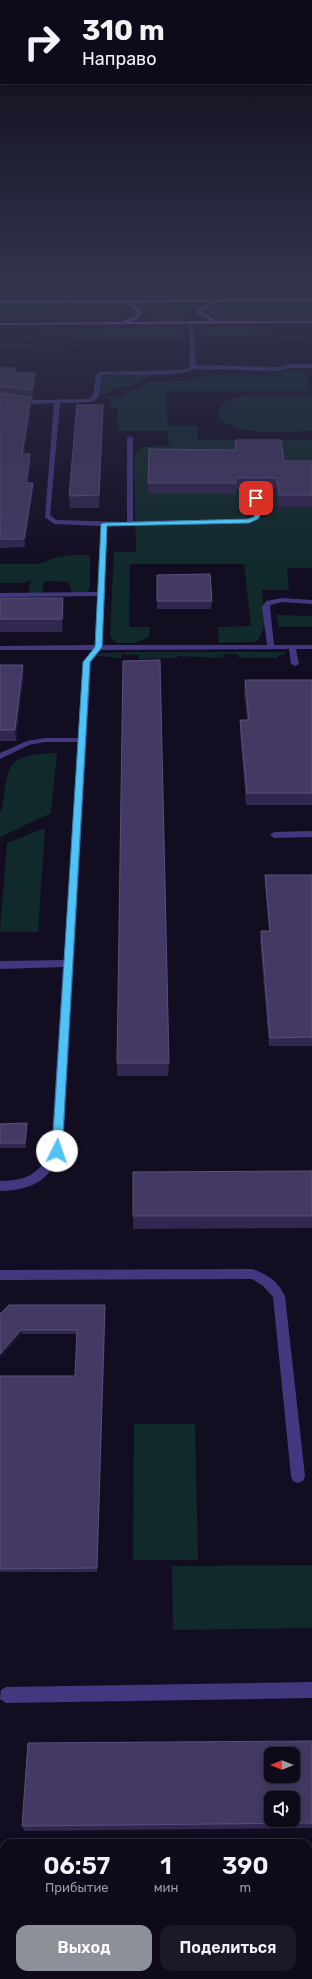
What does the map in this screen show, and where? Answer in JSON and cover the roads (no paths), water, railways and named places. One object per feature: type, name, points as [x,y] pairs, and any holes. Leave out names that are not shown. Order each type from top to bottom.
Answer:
[{"type":"lane","points":[[0,397],[34,402],[84,402],[94,399],[97,383]]},
{"type":"lane","points":[[57,403],[47,516],[54,522],[104,524],[249,521],[256,518],[258,514],[256,498]]},
{"type":"lane","points":[[130,438],[130,523]]},
{"type":"lane","points":[[0,1186],[18,1186],[36,1180],[49,1168],[57,1151],[87,662],[98,647],[104,524]]},
{"type":"lane","points":[[0,595],[101,594]]},
{"type":"lane","points":[[271,648],[266,607],[269,603],[282,600],[312,602]]},
{"type":"lane","points":[[292,647],[295,664]]},
{"type":"lane","points":[[0,648],[312,647]]},
{"type":"lane","points":[[0,756],[27,743],[45,740],[82,740]]},
{"type":"lane","points":[[274,835],[312,834]]},
{"type":"lane","points":[[0,964],[69,963]]},
{"type":"lane","points":[[0,1275],[252,1274],[273,1285],[279,1296],[298,1476]]},
{"type":"lane","points":[[6,1694],[312,1690]]}]
